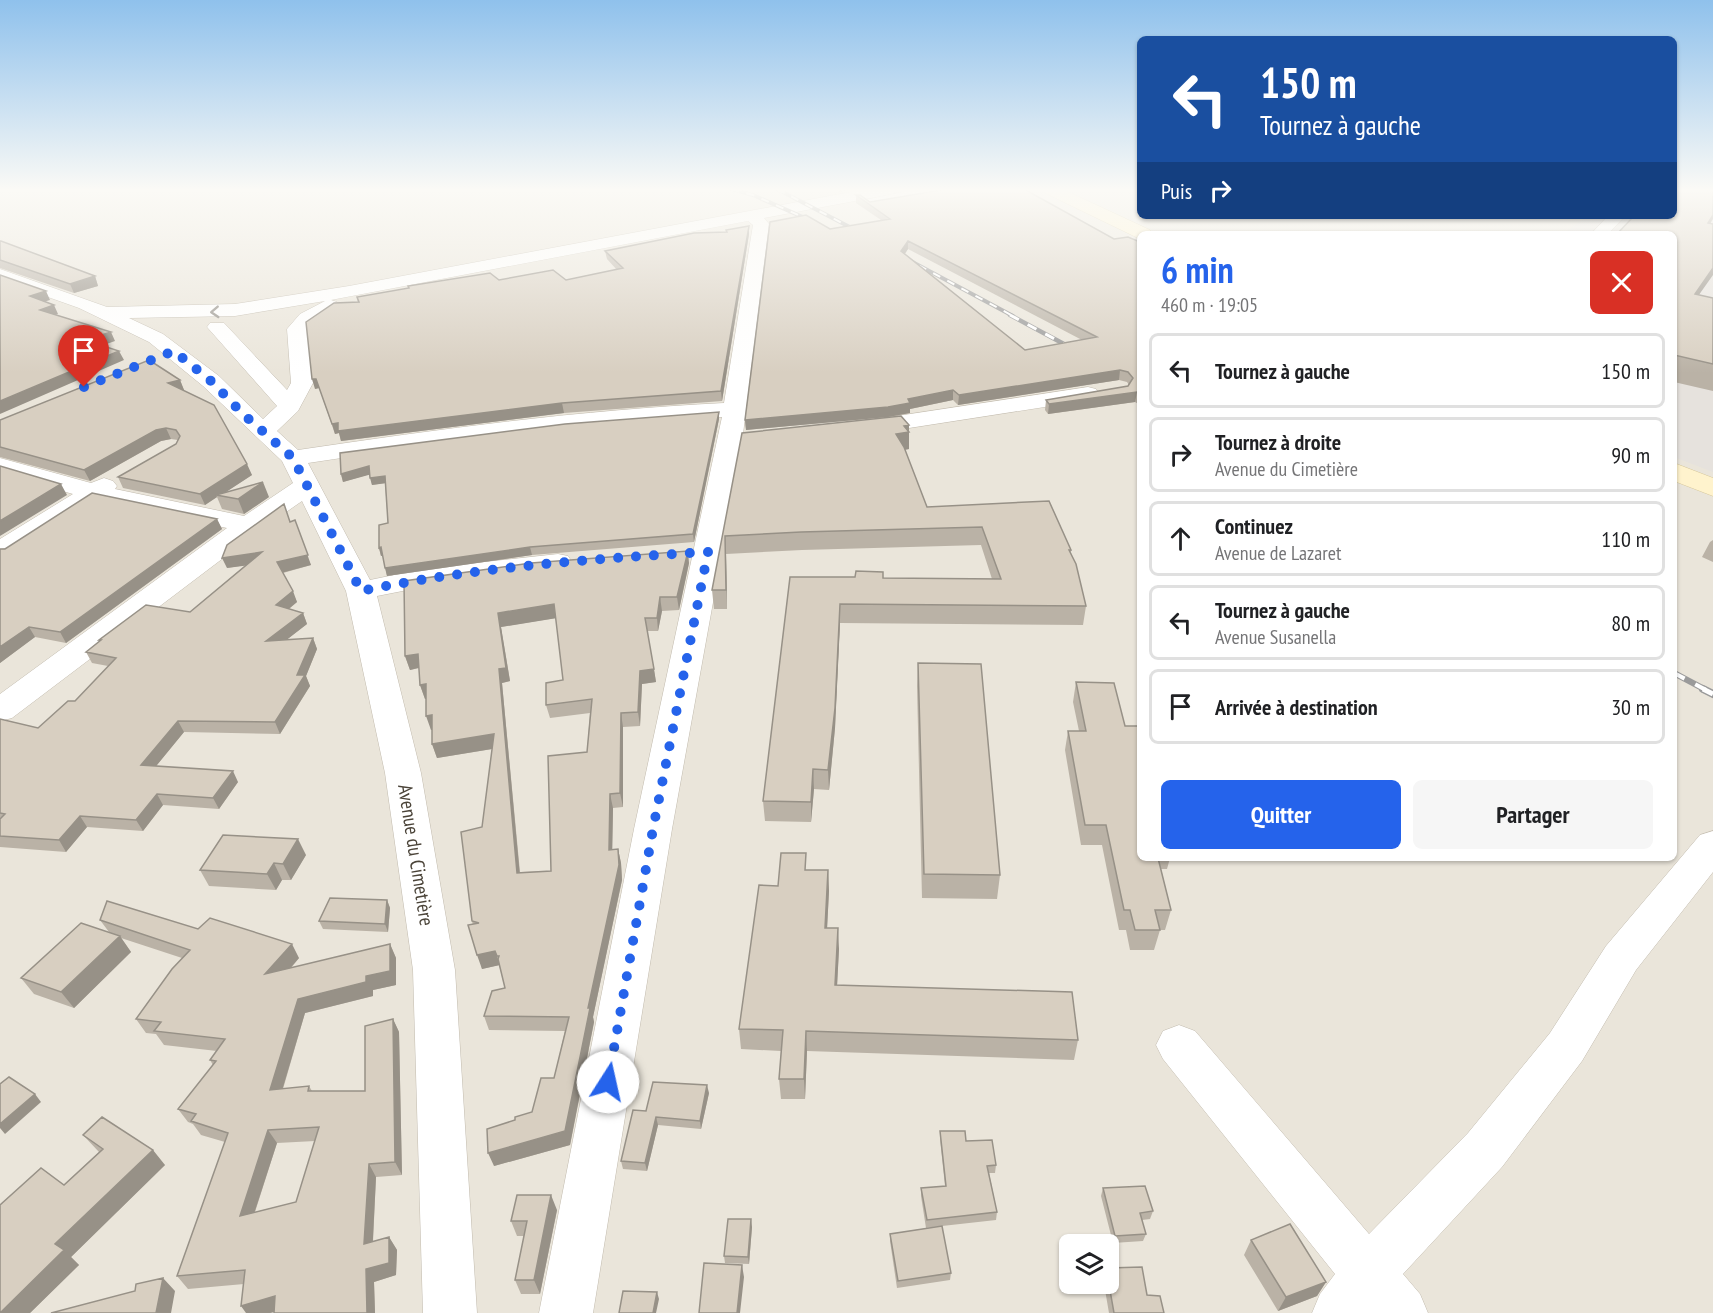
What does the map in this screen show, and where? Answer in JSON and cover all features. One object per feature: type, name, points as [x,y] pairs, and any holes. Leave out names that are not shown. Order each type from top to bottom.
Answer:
[{"type":"main road","points":[[1677,472],[1713,488]]},
{"type":"street","points":[[104,312],[235,310],[585,250]]},
{"type":"street","points":[[277,418],[207,329],[606,250]]},
{"type":"street","points":[[566,1313],[653,829],[697,553],[739,430],[754,250]]},
{"type":"street","points":[[0,274],[104,312],[165,345],[211,381],[277,418]]},
{"type":"street","points":[[277,418],[302,383],[297,329],[307,318],[330,306]]},
{"type":"street","points":[[843,430],[888,426],[1107,391]]},
{"type":"street","points":[[0,710],[249,525],[299,472],[400,441],[672,412],[739,430]]},
{"type":"street","name":"Avenue du Cimetière","points":[[277,418],[299,472],[361,591],[404,773],[434,970],[450,1313]]},
{"type":"street","points":[[0,465],[93,492],[249,525]]},
{"type":"street","points":[[0,551],[122,476]]},
{"type":"street","points":[[361,591],[428,577],[505,566],[588,559]]},
{"type":"street","points":[[1339,1313],[1369,1272],[1485,1150],[1566,1047],[1621,958],[1713,845]]},
{"type":"street","points":[[1179,1045],[1401,1313]]},
{"type":"shaded area","points":[[0,250],[1137,250],[1137,861],[1677,861],[1677,250],[1713,250],[1713,1313],[0,1313]]},
{"type":"shaded area","points":[[1677,250],[1713,250],[1713,472],[1677,458]]},
{"type":"building","points":[[0,250],[25,250],[95,276],[70,284],[0,260]]},
{"type":"building","points":[[745,250],[721,391],[562,403],[338,431],[338,423],[332,424],[316,379],[312,379],[306,322],[334,303],[359,302],[357,297],[490,273],[499,280],[553,270],[566,280],[623,268],[605,251]]},
{"type":"building","points":[[766,250],[902,250],[1025,350],[1097,337],[926,250],[1137,250],[1137,392],[1049,404],[1046,400],[1128,386],[1133,378],[1128,372],[1120,370],[959,395],[953,390],[908,399],[910,403],[888,407],[745,420]]},
{"type":"building","points":[[1677,250],[1713,250],[1713,268],[1695,294],[1713,298],[1713,364],[1677,356]]},
{"type":"building","points":[[0,275],[46,291],[30,296],[54,305],[40,310],[111,332],[85,340],[119,351],[0,401]]},
{"type":"building","points":[[149,360],[180,380],[168,383],[214,405],[247,464],[200,494],[118,477],[176,444],[180,436],[176,430],[166,428],[156,430],[84,470],[0,447],[0,420]]},
{"type":"building","points":[[719,412],[693,534],[530,547],[385,568],[381,547],[379,548],[379,525],[388,523],[385,476],[370,478],[369,466],[341,474],[340,453],[565,424]]},
{"type":"building","points":[[901,416],[909,425],[904,426],[909,432],[896,434],[904,447],[927,507],[1049,501],[1076,564],[1086,606],[840,604],[835,708],[828,770],[813,769],[811,802],[763,801],[790,577],[855,577],[856,571],[883,572],[883,578],[1001,579],[982,527],[801,532],[725,536],[726,590],[712,590],[742,433]]},
{"type":"building","points":[[0,466],[61,484],[0,521]]},
{"type":"building","points":[[263,482],[238,499],[216,495]]},
{"type":"building","points":[[92,493],[217,519],[60,632],[29,627],[0,647],[0,549],[5,549]]},
{"type":"building","points":[[284,504],[290,522],[295,520],[308,555],[277,562],[293,591],[276,605],[303,613],[266,641],[313,638],[297,675],[305,675],[275,722],[178,721],[141,765],[233,771],[213,798],[157,794],[136,820],[80,816],[59,840],[0,836],[0,819],[5,814],[0,813],[0,719],[38,728],[68,701],[75,701],[116,658],[86,652],[146,605],[190,612],[262,552],[222,558],[227,545]]},
{"type":"building","points":[[688,551],[677,597],[660,597],[657,618],[645,618],[654,669],[640,671],[638,712],[621,713],[620,793],[610,794],[609,850],[618,849],[619,865],[588,1008],[590,1008],[565,1131],[488,1153],[487,1129],[532,1112],[541,1078],[554,1078],[569,1017],[484,1016],[492,991],[505,988],[499,956],[495,951],[477,955],[468,925],[479,923],[472,921],[461,832],[482,827],[494,734],[432,744],[432,715],[426,716],[426,684],[420,685],[418,654],[405,656],[404,581],[531,563]],"holes":[[[554,604],[563,680],[546,683],[546,705],[592,699],[587,752],[548,756],[551,871],[517,873],[499,669],[506,668],[498,613]]]},
{"type":"building","points":[[918,663],[981,664],[1000,875],[924,874]]},
{"type":"building","points":[[1076,682],[1114,683],[1125,726],[1137,726],[1137,861],[1159,861],[1171,910],[1155,910],[1160,930],[1135,930],[1130,910],[1124,910],[1106,825],[1085,825],[1068,731],[1086,731]]},
{"type":"building","points":[[223,835],[298,839],[283,864],[274,863],[267,874],[200,870]]},
{"type":"building","points":[[781,853],[806,853],[805,870],[828,870],[825,928],[838,928],[835,985],[1072,992],[1078,1040],[806,1031],[804,1079],[779,1079],[783,1030],[739,1029],[759,885],[778,886]]},
{"type":"building","points":[[330,898],[387,900],[385,924],[319,921]]},
{"type":"building","points":[[107,901],[198,929],[210,918],[292,944],[265,974],[390,944],[390,971],[366,976],[366,982],[298,999],[270,1090],[309,1086],[308,1091],[365,1091],[365,1026],[393,1019],[395,1162],[369,1164],[364,1244],[389,1237],[389,1263],[366,1269],[367,1313],[274,1313],[275,1296],[241,1306],[245,1270],[177,1276],[228,1133],[191,1121],[196,1114],[178,1109],[216,1061],[210,1060],[225,1039],[154,1031],[161,1022],[136,1019],[172,969],[190,950],[100,920]],"holes":[[[319,1127],[296,1202],[240,1216],[268,1130]]]},
{"type":"building","points":[[81,923],[120,936],[61,992],[21,978]]},
{"type":"building","points":[[9,1077],[35,1094],[0,1124],[0,1084]]},
{"type":"building","points":[[653,1082],[707,1085],[700,1121],[656,1117],[645,1163],[621,1161],[633,1110],[646,1111]]},
{"type":"building","points":[[102,1117],[153,1150],[55,1244],[64,1250],[0,1313],[0,1205],[41,1168],[64,1185],[103,1149],[83,1135]]},
{"type":"building","points":[[940,1131],[965,1131],[966,1141],[992,1140],[996,1165],[987,1166],[997,1212],[927,1220],[921,1188],[946,1186]]},
{"type":"building","points":[[1145,1186],[1153,1211],[1140,1213],[1146,1234],[1114,1234],[1103,1188]]},
{"type":"building","points":[[517,1195],[551,1195],[534,1280],[515,1280],[527,1221],[511,1221]]},
{"type":"building","points":[[728,1219],[751,1219],[748,1257],[724,1256]]},
{"type":"building","points":[[1290,1224],[1326,1282],[1286,1297],[1251,1240]]},
{"type":"building","points":[[942,1226],[951,1273],[898,1281],[890,1234]]},
{"type":"building","points":[[704,1263],[742,1265],[737,1313],[699,1313]]},
{"type":"building","points":[[1142,1267],[1147,1295],[1160,1296],[1164,1313],[1114,1313],[1111,1294],[1119,1294],[1119,1268]]},
{"type":"building","points":[[163,1278],[156,1313],[51,1313],[135,1291],[136,1284]]},
{"type":"building","points":[[623,1291],[657,1292],[653,1313],[619,1313]]},
{"type":"railway","points":[[905,258],[1013,316]]},
{"type":"railway","points":[[1010,315],[1077,351]]},
{"type":"railway","points":[[1677,675],[1706,690]]},
{"type":"railway","points":[[1703,689],[1713,694]]},
{"type":"route","points":[[84,387],[174,351],[211,381],[243,414],[293,458],[361,591],[428,577],[505,566],[708,552],[653,829],[608,1082]]}]
